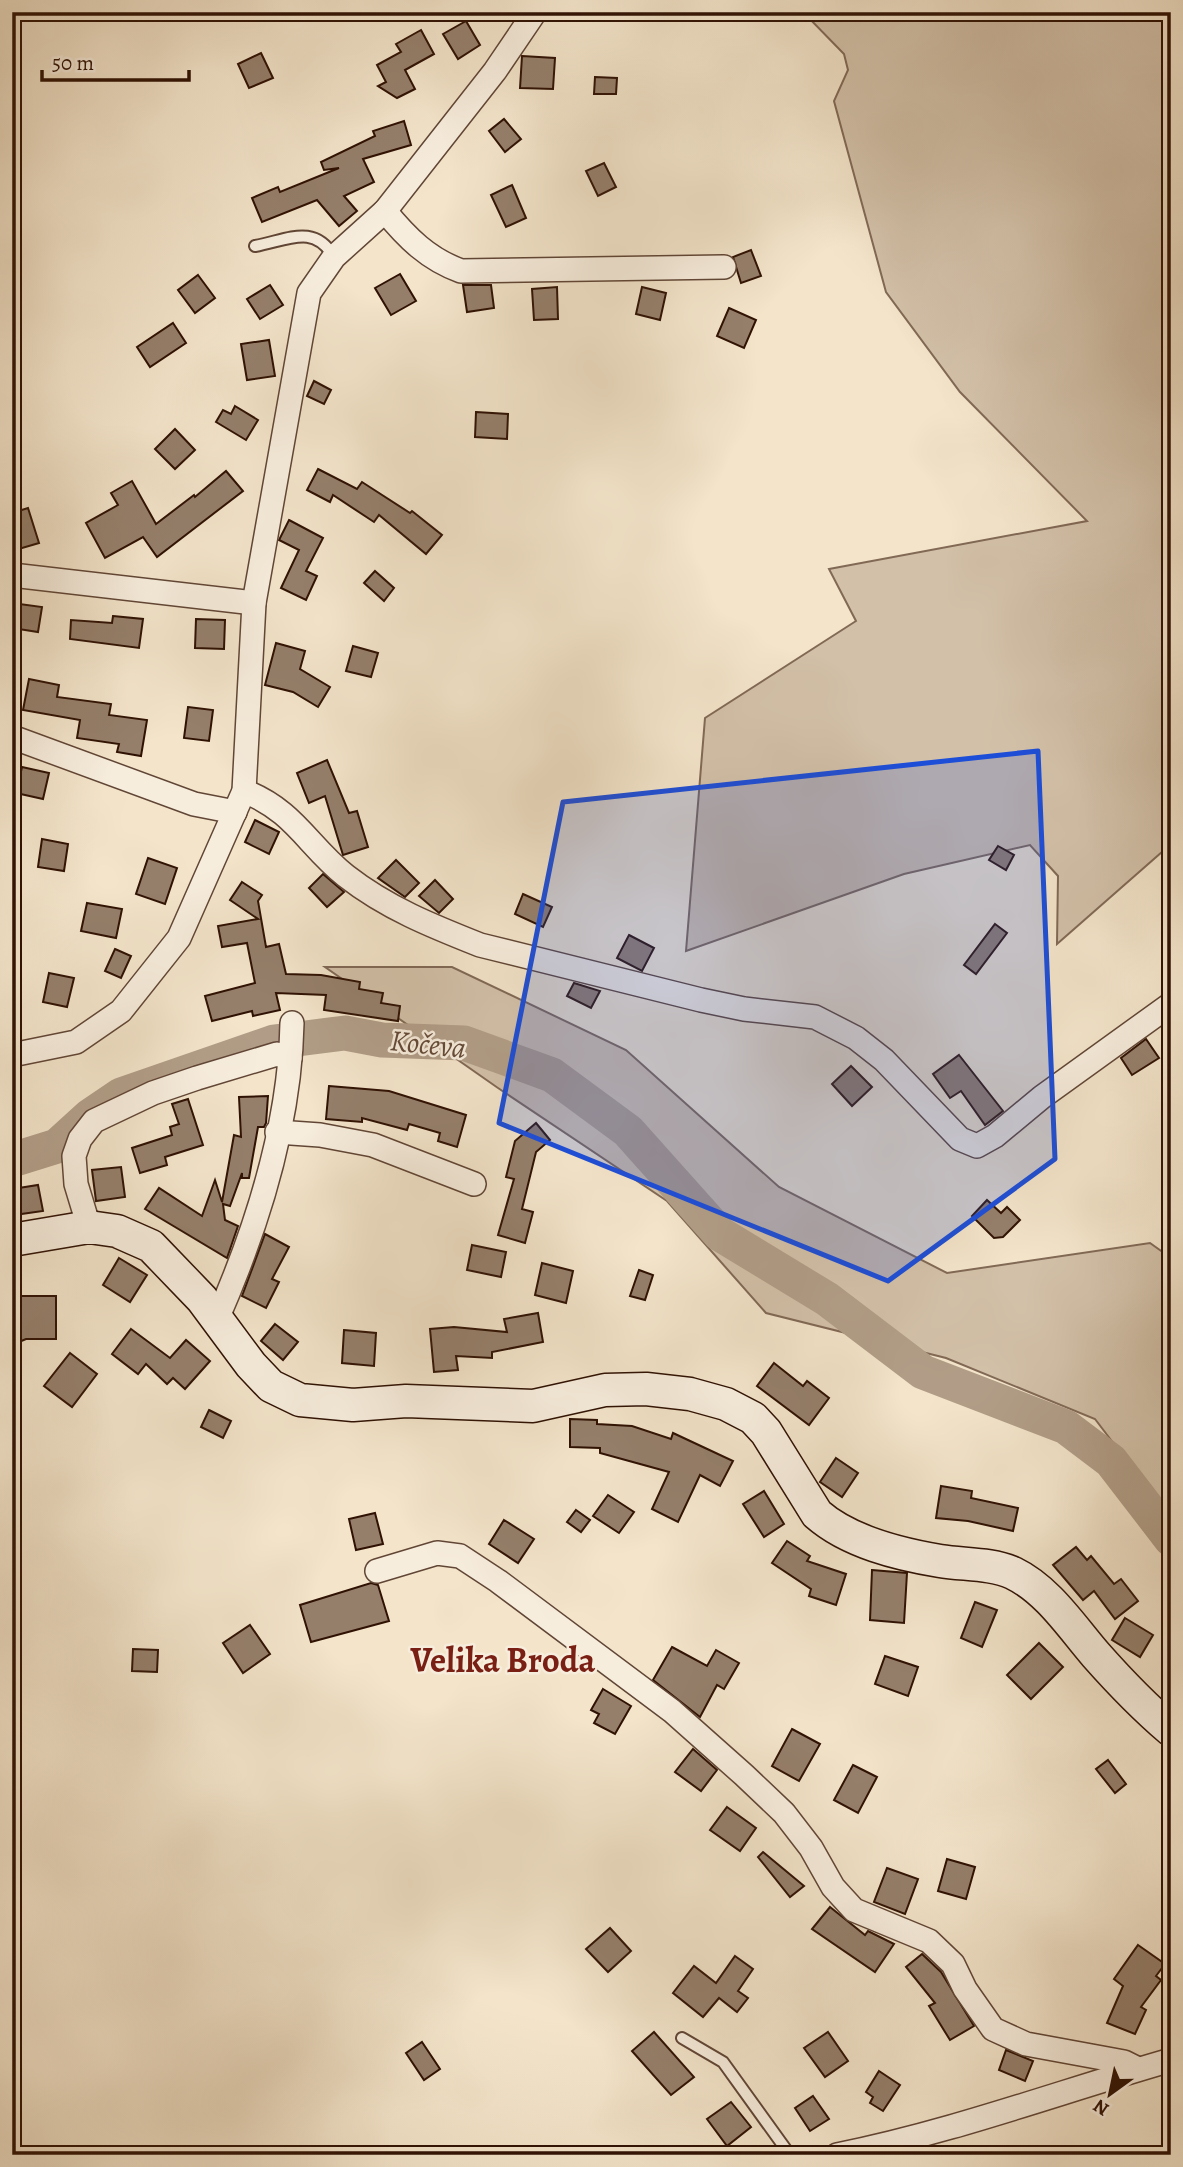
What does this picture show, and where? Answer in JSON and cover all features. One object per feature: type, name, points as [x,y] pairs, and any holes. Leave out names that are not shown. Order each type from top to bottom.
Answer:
[{"type":"main road","points":[[12,1240],[89,1227],[117,1231],[152,1246],[180,1273],[251,1365],[271,1386],[300,1400],[353,1405],[433,1401],[533,1406],[606,1390],[646,1389],[690,1394],[726,1404],[753,1418],[766,1432],[810,1503],[828,1523],[841,1532],[888,1548],[1013,1573],[1054,1605],[1129,1691],[1171,1730]]},
{"type":"street","points":[[12,1055],[76,1042],[121,1011],[179,938],[244,790],[254,603],[303,313],[309,293],[334,257],[385,211],[495,71],[535,12]]},
{"type":"street","points":[[385,211],[405,235],[436,262],[461,271],[724,267]]},
{"type":"street","points":[[12,575],[254,603]]},
{"type":"street","points":[[12,737],[194,804],[235,813]]},
{"type":"street","points":[[244,790],[263,798],[292,820],[344,874],[371,894],[400,912],[459,936],[480,944],[701,1000],[744,1009],[815,1017],[856,1038],[884,1060],[960,1139],[970,1146],[977,1146],[995,1136],[1042,1097],[1171,1004]]},
{"type":"street","points":[[217,1320],[252,1232],[277,1132],[292,1025]]},
{"type":"street","points":[[89,1227],[76,1184],[74,1156],[80,1139],[94,1121],[153,1093],[276,1054],[290,1054]]},
{"type":"street","points":[[277,1132],[320,1135],[373,1144],[474,1184]]},
{"type":"street","points":[[377,1571],[437,1553],[460,1556],[498,1580],[672,1711],[744,1775],[784,1813],[811,1848],[834,1887],[854,1910],[929,1941],[954,1964],[965,1989],[993,2029],[1026,2044],[1113,2059],[1139,2069]]},
{"type":"street","points":[[837,2155],[943,2131],[1171,2060]]},
{"type":"lane","points":[[255,246],[308,236],[326,243],[334,257]]},
{"type":"lane","points":[[682,2038],[723,2062],[790,2155]]},
{"type":"highlighted area","points":[[1038,751],[1055,1159],[888,1281],[499,1123],[563,802]]},
{"type":"shaded area","points":[[803,12],[1171,12],[1171,844],[1057,944],[1058,876],[1030,845],[904,874],[686,951],[705,718],[856,621],[829,569],[1087,521],[960,392],[886,292],[834,101],[848,70],[844,54]]},
{"type":"shaded area","points":[[325,967],[452,967],[626,1050],[779,1187],[947,1273],[1150,1243],[1171,1258],[1171,1519],[1095,1419],[946,1358],[766,1313],[667,1201],[498,1088]]},
{"type":"building","points":[[466,21],[480,45],[458,59],[443,34]]},
{"type":"building","points":[[421,30],[434,54],[405,70],[415,89],[397,98],[378,86],[386,82],[377,65],[401,52],[396,44]]},
{"type":"building","points":[[261,53],[273,78],[249,88],[238,64]]},
{"type":"building","points":[[522,56],[555,58],[553,89],[520,88]]},
{"type":"building","points":[[595,77],[617,78],[616,94],[594,94]]},
{"type":"building","points":[[504,119],[521,139],[505,152],[489,131]]},
{"type":"building","points":[[404,121],[411,145],[363,159],[374,182],[344,196],[357,211],[339,226],[317,200],[262,222],[252,198],[278,187],[280,192],[339,168],[324,170],[321,162],[375,136],[373,131]]},
{"type":"building","points":[[604,163],[616,187],[598,196],[586,171]]},
{"type":"building","points":[[512,185],[526,218],[506,227],[491,195]]},
{"type":"building","points":[[751,250],[761,276],[741,283],[733,257]]},
{"type":"building","points":[[400,274],[416,301],[391,315],[375,288]]},
{"type":"building","points":[[198,275],[215,298],[195,313],[178,290]]},
{"type":"building","points":[[270,285],[283,305],[260,319],[247,299]]},
{"type":"building","points":[[463,285],[491,285],[494,308],[467,312]]},
{"type":"building","points":[[557,287],[558,319],[534,320],[532,289]]},
{"type":"building","points":[[642,287],[666,293],[660,320],[636,314]]},
{"type":"building","points":[[729,308],[756,320],[744,348],[717,336]]},
{"type":"building","points":[[173,323],[186,343],[150,367],[137,347]]},
{"type":"building","points":[[269,340],[275,376],[247,380],[241,344]]},
{"type":"building","points":[[314,381],[331,390],[324,404],[307,396]]},
{"type":"building","points":[[235,406],[258,420],[246,440],[216,422],[223,410],[231,414]]},
{"type":"building","points":[[476,412],[508,414],[507,439],[475,437]]},
{"type":"building","points":[[175,429],[195,450],[175,469],[155,449]]},
{"type":"building","points":[[318,469],[357,489],[362,482],[410,513],[412,511],[442,535],[426,554],[379,515],[374,522],[333,495],[330,502],[307,490]]},
{"type":"building","points":[[226,471],[243,491],[157,557],[143,537],[105,558],[86,523],[118,505],[111,493],[132,481],[156,524]]},
{"type":"building","points":[[28,508],[39,543],[12,551],[12,513]]},
{"type":"building","points":[[289,520],[323,538],[306,571],[317,576],[306,600],[281,588],[299,550],[279,540]]},
{"type":"building","points":[[375,571],[394,588],[384,601],[364,583]]},
{"type":"building","points":[[12,603],[42,607],[38,632],[12,628]]},
{"type":"building","points":[[113,616],[143,619],[139,648],[70,639],[71,620],[112,623]]},
{"type":"building","points":[[196,619],[225,620],[224,649],[195,648]]},
{"type":"building","points":[[276,643],[305,651],[300,669],[330,687],[318,707],[293,692],[265,685]]},
{"type":"building","points":[[353,646],[378,653],[371,677],[346,671]]},
{"type":"building","points":[[29,679],[59,685],[57,697],[111,704],[109,715],[147,720],[141,756],[117,752],[119,744],[77,738],[80,720],[23,710]]},
{"type":"building","points":[[188,707],[213,710],[209,741],[184,738]]},
{"type":"building","points":[[327,760],[349,813],[357,811],[368,847],[343,855],[325,796],[309,803],[297,773]]},
{"type":"building","points":[[22,767],[49,773],[43,799],[16,793]]},
{"type":"building","points":[[255,820],[279,832],[269,854],[245,842]]},
{"type":"building","points":[[42,839],[68,844],[64,871],[38,867]]},
{"type":"building","points":[[998,846],[1014,855],[1006,870],[989,860]]},
{"type":"building","points":[[148,858],[177,868],[165,904],[136,894]]},
{"type":"building","points":[[396,860],[419,883],[405,897],[378,878]]},
{"type":"building","points":[[323,874],[344,892],[327,907],[309,888]]},
{"type":"building","points":[[435,880],[453,899],[439,913],[419,896]]},
{"type":"building","points":[[242,882],[262,895],[258,901],[266,947],[279,944],[286,974],[321,975],[360,982],[359,989],[383,993],[381,1003],[400,1006],[398,1021],[324,1010],[326,995],[276,993],[280,1010],[253,1016],[252,1011],[212,1021],[205,996],[255,983],[247,943],[222,947],[218,926],[258,919],[230,900]]},
{"type":"building","points":[[523,894],[552,907],[543,927],[515,914]]},
{"type":"building","points":[[87,903],[122,909],[116,938],[81,931]]},
{"type":"building","points":[[995,924],[1007,933],[976,974],[964,965]]},
{"type":"building","points":[[629,935],[654,948],[642,971],[617,958]]},
{"type":"building","points":[[115,949],[131,956],[121,978],[105,971]]},
{"type":"building","points":[[49,973],[74,978],[67,1007],[43,1002]]},
{"type":"building","points":[[574,983],[600,991],[591,1008],[567,996]]},
{"type":"building","points":[[1146,1039],[1159,1058],[1132,1075],[1121,1058]]},
{"type":"building","points":[[959,1055],[1003,1111],[985,1125],[961,1091],[950,1098],[933,1074]]},
{"type":"building","points":[[851,1066],[872,1087],[852,1106],[832,1084]]},
{"type":"building","points":[[329,1086],[389,1091],[466,1115],[457,1147],[438,1141],[440,1133],[409,1124],[407,1130],[362,1118],[362,1122],[326,1119]]},
{"type":"building","points":[[268,1096],[266,1123],[264,1127],[258,1127],[249,1178],[242,1178],[242,1173],[230,1206],[223,1204],[225,1220],[238,1226],[227,1258],[145,1209],[159,1188],[202,1216],[215,1180],[222,1202],[234,1135],[241,1137],[239,1097]]},
{"type":"building","points":[[188,1099],[203,1145],[165,1157],[167,1165],[140,1173],[132,1148],[172,1135],[170,1127],[179,1124],[172,1104]]},
{"type":"building","points":[[536,1123],[550,1140],[536,1152],[522,1209],[533,1212],[525,1243],[498,1235],[514,1179],[506,1177],[515,1141]]},
{"type":"building","points":[[121,1167],[125,1197],[96,1201],[92,1170]]},
{"type":"building","points":[[38,1185],[43,1211],[14,1215],[12,1189]]},
{"type":"building","points":[[987,1200],[1001,1213],[1007,1207],[1020,1220],[1003,1237],[994,1238],[972,1216]]},
{"type":"building","points":[[265,1234],[289,1247],[272,1279],[279,1282],[266,1308],[242,1296]]},
{"type":"building","points":[[472,1245],[506,1252],[501,1277],[467,1270]]},
{"type":"building","points":[[119,1258],[147,1275],[130,1302],[103,1285]]},
{"type":"building","points":[[542,1263],[573,1271],[566,1303],[535,1295]]},
{"type":"building","points":[[639,1270],[653,1275],[645,1300],[630,1296]]},
{"type":"building","points":[[12,1296],[56,1296],[56,1339],[26,1339],[12,1345]]},
{"type":"building","points":[[538,1313],[543,1342],[492,1352],[492,1358],[456,1356],[458,1370],[434,1372],[430,1329],[454,1327],[507,1332],[504,1319]]},
{"type":"building","points":[[275,1324],[298,1342],[283,1360],[261,1341]]},
{"type":"building","points":[[131,1329],[170,1358],[186,1340],[210,1361],[185,1389],[173,1378],[167,1384],[146,1364],[138,1374],[112,1354]]},
{"type":"building","points":[[344,1330],[376,1333],[374,1366],[342,1363]]},
{"type":"building","points":[[70,1353],[97,1374],[72,1407],[44,1386]]},
{"type":"building","points":[[774,1363],[803,1386],[807,1381],[829,1398],[809,1425],[757,1386]]},
{"type":"building","points":[[209,1410],[231,1421],[223,1438],[201,1427]]},
{"type":"building","points":[[570,1419],[632,1426],[671,1439],[673,1433],[733,1461],[720,1486],[700,1475],[678,1522],[652,1509],[669,1472],[600,1453],[600,1448],[570,1447]]},
{"type":"building","points":[[836,1458],[858,1473],[842,1497],[820,1482]]},
{"type":"building","points":[[941,1486],[972,1491],[971,1498],[1018,1508],[1013,1531],[968,1521],[936,1518]]},
{"type":"building","points":[[764,1491],[784,1524],[764,1537],[743,1504]]},
{"type":"building","points":[[608,1495],[634,1512],[619,1533],[593,1516]]},
{"type":"building","points":[[576,1510],[590,1520],[581,1532],[567,1522]]},
{"type":"building","points":[[375,1513],[383,1544],[356,1550],[349,1519]]},
{"type":"building","points":[[504,1520],[534,1539],[518,1563],[489,1544]]},
{"type":"building","points":[[787,1541],[810,1556],[807,1561],[846,1574],[836,1605],[809,1596],[811,1589],[772,1563]]},
{"type":"building","points":[[1076,1547],[1087,1560],[1091,1556],[1114,1584],[1121,1579],[1138,1601],[1115,1619],[1094,1591],[1083,1600],[1053,1565]]},
{"type":"building","points":[[872,1570],[907,1573],[904,1623],[870,1620]]},
{"type":"building","points":[[371,1583],[378,1585],[389,1621],[311,1642],[300,1605]]},
{"type":"building","points":[[975,1602],[997,1610],[982,1647],[961,1638]]},
{"type":"building","points":[[1125,1618],[1153,1635],[1140,1657],[1112,1640]]},
{"type":"building","points":[[250,1625],[270,1654],[243,1673],[223,1643]]},
{"type":"building","points":[[1039,1643],[1063,1667],[1031,1699],[1007,1675]]},
{"type":"building","points":[[672,1647],[707,1666],[716,1650],[739,1663],[724,1689],[717,1685],[700,1717],[653,1680]]},
{"type":"building","points":[[133,1649],[158,1650],[157,1672],[132,1671]]},
{"type":"building","points":[[885,1656],[918,1667],[908,1696],[875,1684]]},
{"type":"building","points":[[603,1689],[631,1706],[615,1734],[594,1723],[599,1714],[591,1710]]},
{"type":"building","points":[[792,1729],[820,1744],[799,1781],[772,1766]]},
{"type":"building","points":[[693,1749],[717,1770],[701,1791],[675,1772]]},
{"type":"building","points":[[1108,1760],[1126,1784],[1115,1793],[1096,1769]]},
{"type":"building","points":[[853,1765],[877,1777],[858,1813],[834,1800]]},
{"type":"building","points":[[727,1807],[756,1828],[740,1851],[710,1830]]},
{"type":"building","points":[[763,1852],[804,1886],[790,1897],[758,1857]]},
{"type":"building","points":[[947,1859],[975,1867],[966,1899],[938,1891]]},
{"type":"building","points":[[887,1868],[918,1879],[905,1914],[874,1902]]},
{"type":"building","points":[[830,1907],[865,1935],[868,1931],[894,1944],[875,1972],[812,1929]]},
{"type":"building","points":[[610,1928],[631,1951],[608,1972],[586,1949]]},
{"type":"building","points":[[1138,1945],[1165,1964],[1156,1976],[1161,1980],[1141,2007],[1146,2010],[1135,2034],[1107,2023],[1123,1986],[1114,1979]]},
{"type":"building","points":[[922,1954],[941,1972],[974,2026],[950,2040],[929,2006],[935,2003],[906,1967]]},
{"type":"building","points":[[735,1956],[753,1969],[738,1991],[748,1998],[737,2012],[719,1998],[703,2017],[673,1993],[694,1966],[716,1983]]},
{"type":"building","points":[[654,2032],[694,2077],[671,2095],[632,2051]]},
{"type":"building","points":[[828,2032],[848,2061],[825,2077],[804,2048]]},
{"type":"building","points":[[422,2042],[440,2069],[424,2080],[406,2053]]},
{"type":"building","points":[[1006,2050],[1033,2061],[1025,2081],[999,2070]]},
{"type":"building","points":[[879,2071],[900,2085],[883,2111],[870,2103],[873,2097],[866,2092]]},
{"type":"building","points":[[813,2096],[829,2119],[810,2131],[795,2108]]},
{"type":"building","points":[[731,2102],[751,2127],[727,2146],[707,2119]]},
{"type":"waterway","name":"Kočeva","points":[[12,1160],[57,1146],[90,1116],[121,1095],[274,1042],[345,1033],[382,1040],[464,1043],[552,1075],[628,1131],[720,1234],[827,1299],[923,1372],[1066,1427],[1111,1461],[1171,1539]]},
{"type":"district","name":"Velika Broda","points":[[503,1660]]}]
